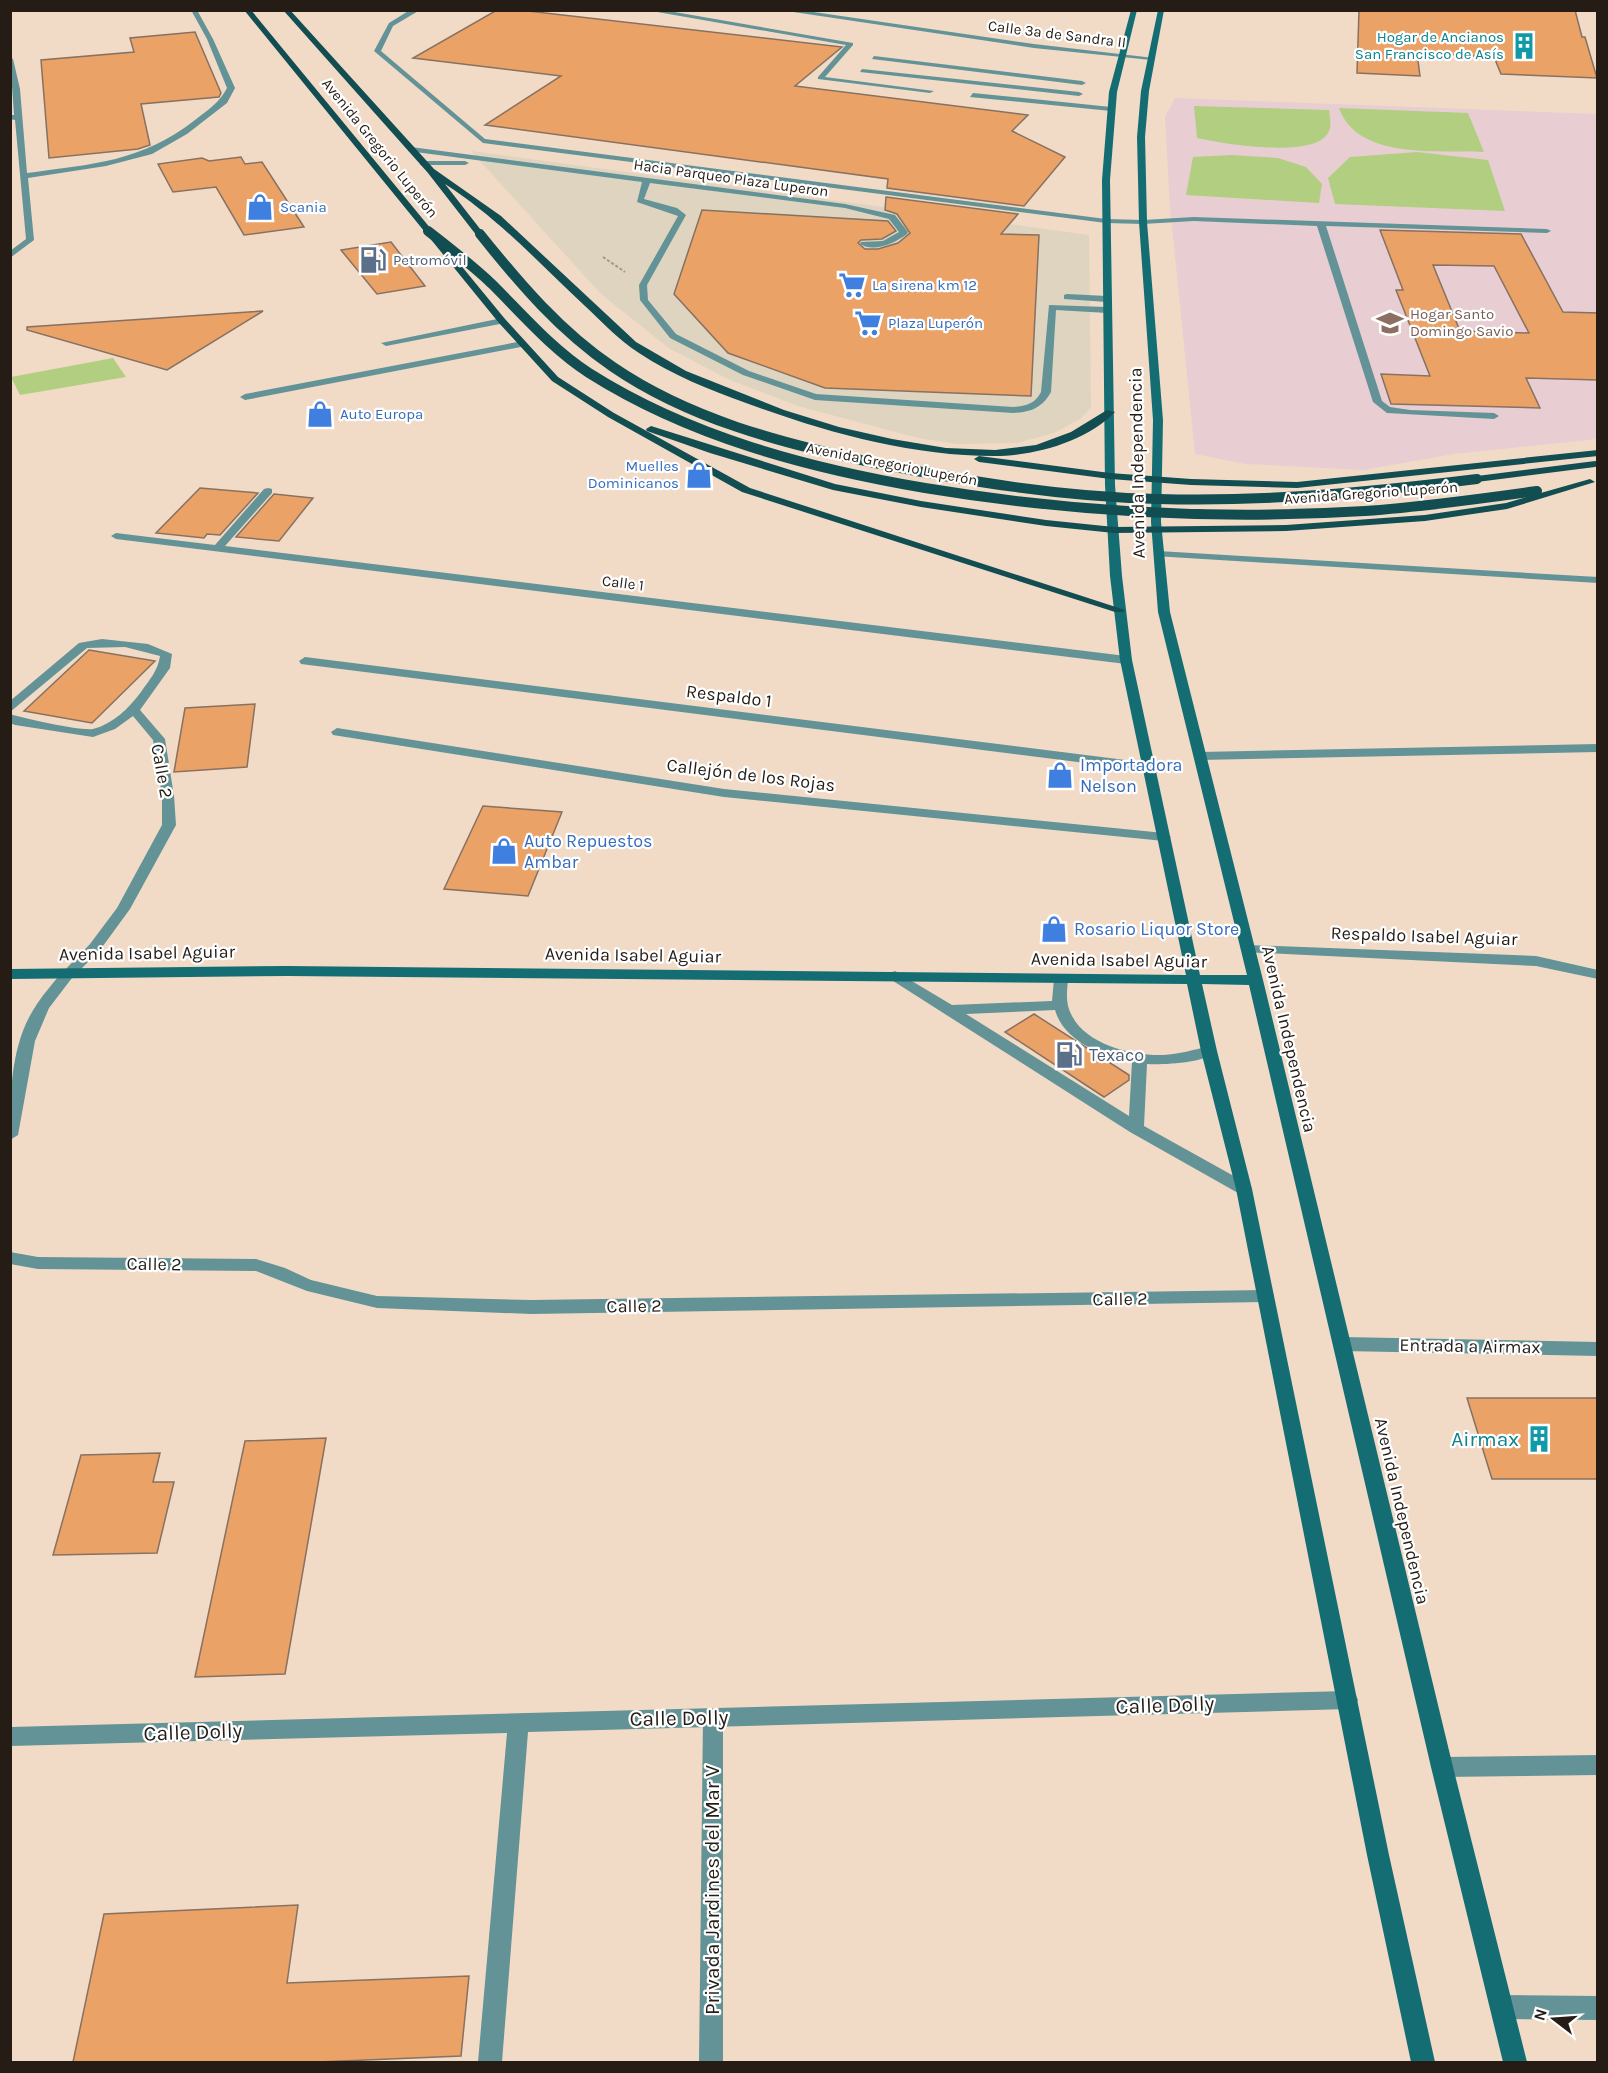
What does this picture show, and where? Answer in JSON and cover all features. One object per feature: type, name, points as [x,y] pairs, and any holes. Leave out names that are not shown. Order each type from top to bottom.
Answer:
[{"type":"main road","name":"Avenida Gregorio Luperón","points":[[247,10],[428,231],[478,271],[559,352],[588,373],[636,400],[681,421],[782,457],[838,472],[999,499],[1070,507],[1196,514],[1267,515],[1364,511],[1444,504],[1594,481]]},
{"type":"main road","name":"Avenida Gregorio Luperón","points":[[286,10],[431,171],[520,285],[574,337],[625,375],[671,400],[738,426],[833,454],[1018,488],[1196,500],[1370,493],[1598,464]]},
{"type":"main road","name":"Avenida Independencia","points":[[1134,10],[1121,57],[1111,109],[1106,180],[1110,476],[1119,610],[1126,660],[1209,1051],[1244,1189],[1378,1855],[1423,2062]]},
{"type":"main road","name":"Avenida Independencia","points":[[1161,10],[1145,92],[1141,137],[1143,222],[1158,411],[1156,531],[1164,612],[1256,980],[1442,1767],[1515,2062]]},
{"type":"main road","points":[[431,171],[496,216],[611,325],[645,352],[703,382],[771,409],[827,426],[993,462],[1110,476],[1297,485],[1598,453]]},
{"type":"main road","points":[[428,231],[502,321],[555,379],[611,415],[746,490],[1119,610]]},
{"type":"main road","points":[[916,447],[996,453],[1035,448],[1067,439],[1091,427],[1110,412]]},
{"type":"main road","points":[[611,415],[714,451],[833,487],[921,504],[1046,523],[1114,530],[1286,528],[1425,518],[1507,506],[1594,481]]},
{"type":"main road","name":"Avenida Isabel Aguiar","points":[[10,974],[299,971],[895,976],[1061,980],[1256,980]]},
{"type":"street","points":[[24,176],[106,164],[148,152],[184,132],[224,101],[231,88],[210,39],[194,10]]},
{"type":"street","points":[[417,10],[398,18],[386,28],[377,51],[483,141],[1106,221],[1143,222],[1194,219],[1547,231]]},
{"type":"street","points":[[649,10],[851,44],[820,78],[930,91]]},
{"type":"street","name":"Calle 3a de Sandra II","points":[[783,10],[1121,57],[1151,58]]},
{"type":"street","points":[[874,58],[1082,83]]},
{"type":"street","points":[[10,59],[16,89],[14,118],[24,176],[30,240],[10,256]]},
{"type":"street","points":[[862,71],[1079,94]]},
{"type":"street","points":[[997,98],[1011,75]]},
{"type":"street","points":[[973,95],[1111,109]]},
{"type":"street","name":"Hacia Parqueo Plaza Luperon","points":[[411,149],[845,206],[892,217],[904,232],[893,241],[882,245],[864,244]]},
{"type":"street","name":"Hacia Parqueo Plaza Luperon","points":[[423,163],[504,161]]},
{"type":"street","points":[[647,180],[640,200],[674,210],[682,215],[643,285],[644,300],[673,336],[697,350],[746,373],[815,397],[990,408],[1031,408],[1041,401],[1046,392],[1052,307],[1107,304]]},
{"type":"street","points":[[1321,224],[1378,402],[1387,410],[1410,413],[1494,416]]},
{"type":"street","points":[[1052,297],[1107,304]]},
{"type":"street","points":[[386,343],[502,321]]},
{"type":"street","points":[[245,397],[523,344]]},
{"type":"street","points":[[218,548],[268,491]]},
{"type":"street","name":"Calle 1","points":[[116,536],[1126,660]]},
{"type":"street","points":[[1158,554],[1598,580]]},
{"type":"street","points":[[10,708],[83,645],[94,642],[157,649],[166,654],[164,668],[134,710],[111,726],[93,733],[19,722],[10,718]]},
{"type":"street","name":"Respaldo 1","points":[[305,661],[1149,767]]},
{"type":"street","name":"Calle 2","points":[[10,1135],[27,1041],[42,1007],[68,974],[95,947],[123,909],[170,825],[159,740],[134,710]]},
{"type":"street","name":"Callejón de los Rojas","points":[[337,732],[724,793],[1164,837]]},
{"type":"street","points":[[1200,756],[1598,748]]},
{"type":"street","name":"Respaldo Isabel Aguiar","points":[[1248,949],[1536,961],[1598,975]]},
{"type":"street","points":[[895,976],[1136,1128],[1244,1189]]},
{"type":"street","points":[[1061,980],[1058,992],[1059,1005],[1066,1020],[1078,1033],[1095,1045],[1116,1054],[1140,1059],[1183,1058],[1209,1051]]},
{"type":"street","points":[[950,1010],[1059,1005]]},
{"type":"street","points":[[1136,1128],[1140,1059]]},
{"type":"street","name":"Calle 2","points":[[10,1258],[38,1263],[256,1265],[279,1272],[307,1285],[377,1302],[531,1307],[1264,1296]]},
{"type":"street","name":"Entrada a Airmax","points":[[1342,1344],[1598,1348]]},
{"type":"street","name":"Calle Dolly","points":[[10,1737],[1348,1700]]},
{"type":"street","name":"Privada Jardines del Mar V","points":[[711,2062],[713,1718]]},
{"type":"street","points":[[490,2062],[518,1722]]},
{"type":"street","points":[[1442,1767],[1598,1765]]},
{"type":"street","points":[[1502,2007],[1598,2008]]},
{"type":"shaded area","name":"Hogar Santo Domingo Savio","points":[[1175,98],[1597,114],[1597,439],[1454,454],[1363,470],[1245,464],[1195,454],[1170,207],[1165,117]]},
{"type":"shaded area","name":"Plaza Luperón","points":[[471,151],[1089,235],[1091,408],[1080,419],[1054,433],[1017,443],[957,444],[918,438],[798,406],[732,381],[670,349],[601,294]]},
{"type":"green space","points":[[1194,106],[1329,110],[1330,127],[1325,137],[1315,143],[1300,146],[1283,148],[1225,143],[1197,138]]},
{"type":"green space","points":[[1339,108],[1468,113],[1484,152],[1423,151],[1381,144],[1363,137],[1349,125]]},
{"type":"green space","points":[[1417,152],[1488,160],[1505,211],[1335,204],[1328,178],[1350,157]]},
{"type":"green space","points":[[1231,155],[1278,158],[1306,167],[1322,184],[1319,203],[1186,195],[1193,157]]},
{"type":"green space","points":[[113,358],[126,377],[20,395],[11,377]]},
{"type":"building","points":[[497,10],[519,10],[842,47],[795,86],[1028,115],[1012,131],[1065,157],[1024,206],[887,188],[888,179],[485,125],[561,76],[413,58]]},
{"type":"building","name":"Hogar de Ancianos San Francisco de Asís","points":[[1359,10],[1575,10],[1597,78],[1501,74],[1494,57],[1417,53],[1420,76],[1357,73]]},
{"type":"building","points":[[195,32],[221,93],[219,97],[141,104],[150,145],[138,149],[49,158],[41,60],[134,52],[130,38]]},
{"type":"building","points":[[241,157],[245,164],[262,162],[304,227],[244,235],[216,187],[173,192],[158,164],[202,158],[209,161]]},
{"type":"building","name":"Plaza Luperón","points":[[886,197],[1018,214],[1001,234],[1039,235],[1031,396],[825,388],[728,353],[674,294],[702,210],[888,221],[896,231],[882,239],[861,240],[858,243],[865,249],[878,249],[898,243],[910,233],[897,214],[885,210]]},
{"type":"building","points":[[1380,230],[1521,234],[1563,312],[1598,313],[1598,380],[1526,378],[1540,408],[1391,404],[1381,374],[1430,376],[1396,290],[1403,290]],"holes":[[[1433,265],[1494,266],[1529,333],[1460,331]]]},
{"type":"building","points":[[391,242],[425,286],[377,294],[341,250]]},
{"type":"building","points":[[263,311],[167,370],[27,330],[27,327]]},
{"type":"building","points":[[200,488],[258,493],[220,535],[207,534],[204,538],[156,533]]},
{"type":"building","points":[[274,494],[313,498],[279,541],[236,537]]},
{"type":"building","points":[[89,650],[155,661],[92,723],[24,711]]},
{"type":"building","points":[[255,704],[247,767],[174,772],[185,708]]},
{"type":"building","name":"Auto Repuestos Ambar","points":[[483,806],[562,812],[528,896],[444,889]]},
{"type":"building","name":"Texaco","points":[[1034,1014],[1129,1075],[1129,1080],[1104,1097],[1005,1032]]},
{"type":"building","name":"Airmax","points":[[1467,1398],[1598,1398],[1598,1479],[1492,1479]]},
{"type":"building","points":[[326,1438],[285,1674],[195,1677],[245,1441]]},
{"type":"building","points":[[160,1453],[153,1482],[174,1482],[157,1553],[53,1555],[81,1455]]},
{"type":"building","points":[[298,1905],[287,1983],[469,1976],[461,2056],[318,2062],[73,2062],[104,1914]]},
{"type":"place","name":"Hogar de Ancianos San Francisco de Asís","points":[[1524,46]]},
{"type":"place","name":"Scania","points":[[260,207]]},
{"type":"place","name":"Petromóvil","points":[[373,260]]},
{"type":"place","name":"La sirena km 12","points":[[852,285]]},
{"type":"place","name":"Plaza Luperón","points":[[868,323]]},
{"type":"place","name":"Hogar Santo Domingo Savio","points":[[1390,323]]},
{"type":"place","name":"Auto Europa","points":[[320,414]]},
{"type":"place","name":"Muelles Dominicanos","points":[[699,475]]},
{"type":"place","name":"Importadora Nelson","points":[[1060,775]]},
{"type":"place","name":"Auto Repuestos Ambar","points":[[504,851]]},
{"type":"place","name":"Rosario Liquor Store","points":[[1054,929]]},
{"type":"place","name":"Texaco","points":[[1069,1055]]},
{"type":"place","name":"Airmax","points":[[1539,1439]]}]
